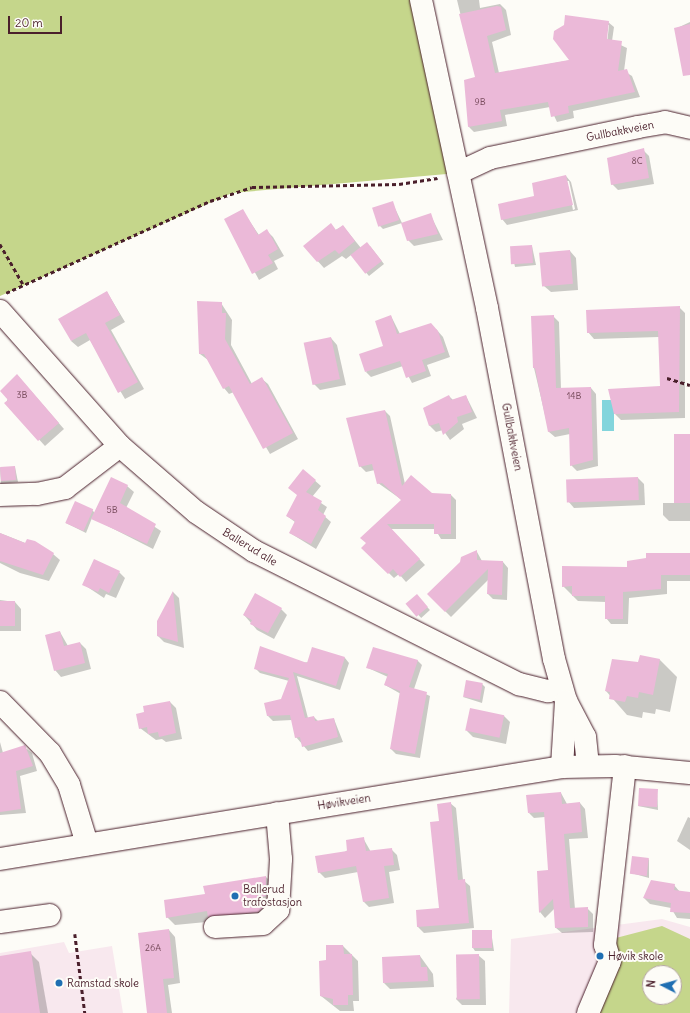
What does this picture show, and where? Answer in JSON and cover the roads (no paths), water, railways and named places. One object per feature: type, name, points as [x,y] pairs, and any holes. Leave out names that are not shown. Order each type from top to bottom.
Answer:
[{"type":"street","name":"Gullbakkveien","points":[[421,0],[458,173],[564,695],[562,767]]},
{"type":"street","name":"Gullbakkveien","points":[[458,173],[490,158],[638,126],[665,122],[690,128]]},
{"type":"street","name":"Ballerud alle","points":[[0,311],[120,446],[196,512],[254,551],[519,684],[564,695]]},
{"type":"street","points":[[0,495],[37,494],[65,488],[120,446]]},
{"type":"street","name":"Gullbakkveien","points":[[564,695],[585,737],[588,766]]},
{"type":"street","points":[[0,702],[50,753],[69,785],[87,844]]},
{"type":"street","points":[[588,1013],[610,961],[605,945],[625,766]]},
{"type":"street","name":"Høvikveien","points":[[0,859],[562,767],[625,766],[690,773]]},
{"type":"street","points":[[216,927],[263,924],[278,910],[281,859],[277,813]]},
{"type":"street","points":[[0,922],[50,915]]},
{"type":"water","points":[[602,400],[614,400],[614,431],[602,431]]},
{"type":"place","name":"Ballerud trafostasjon","points":[[235,896]]},
{"type":"place","name":"Høvik skole","points":[[600,956]]},
{"type":"place","name":"Ramstad skole","points":[[59,983]]}]
